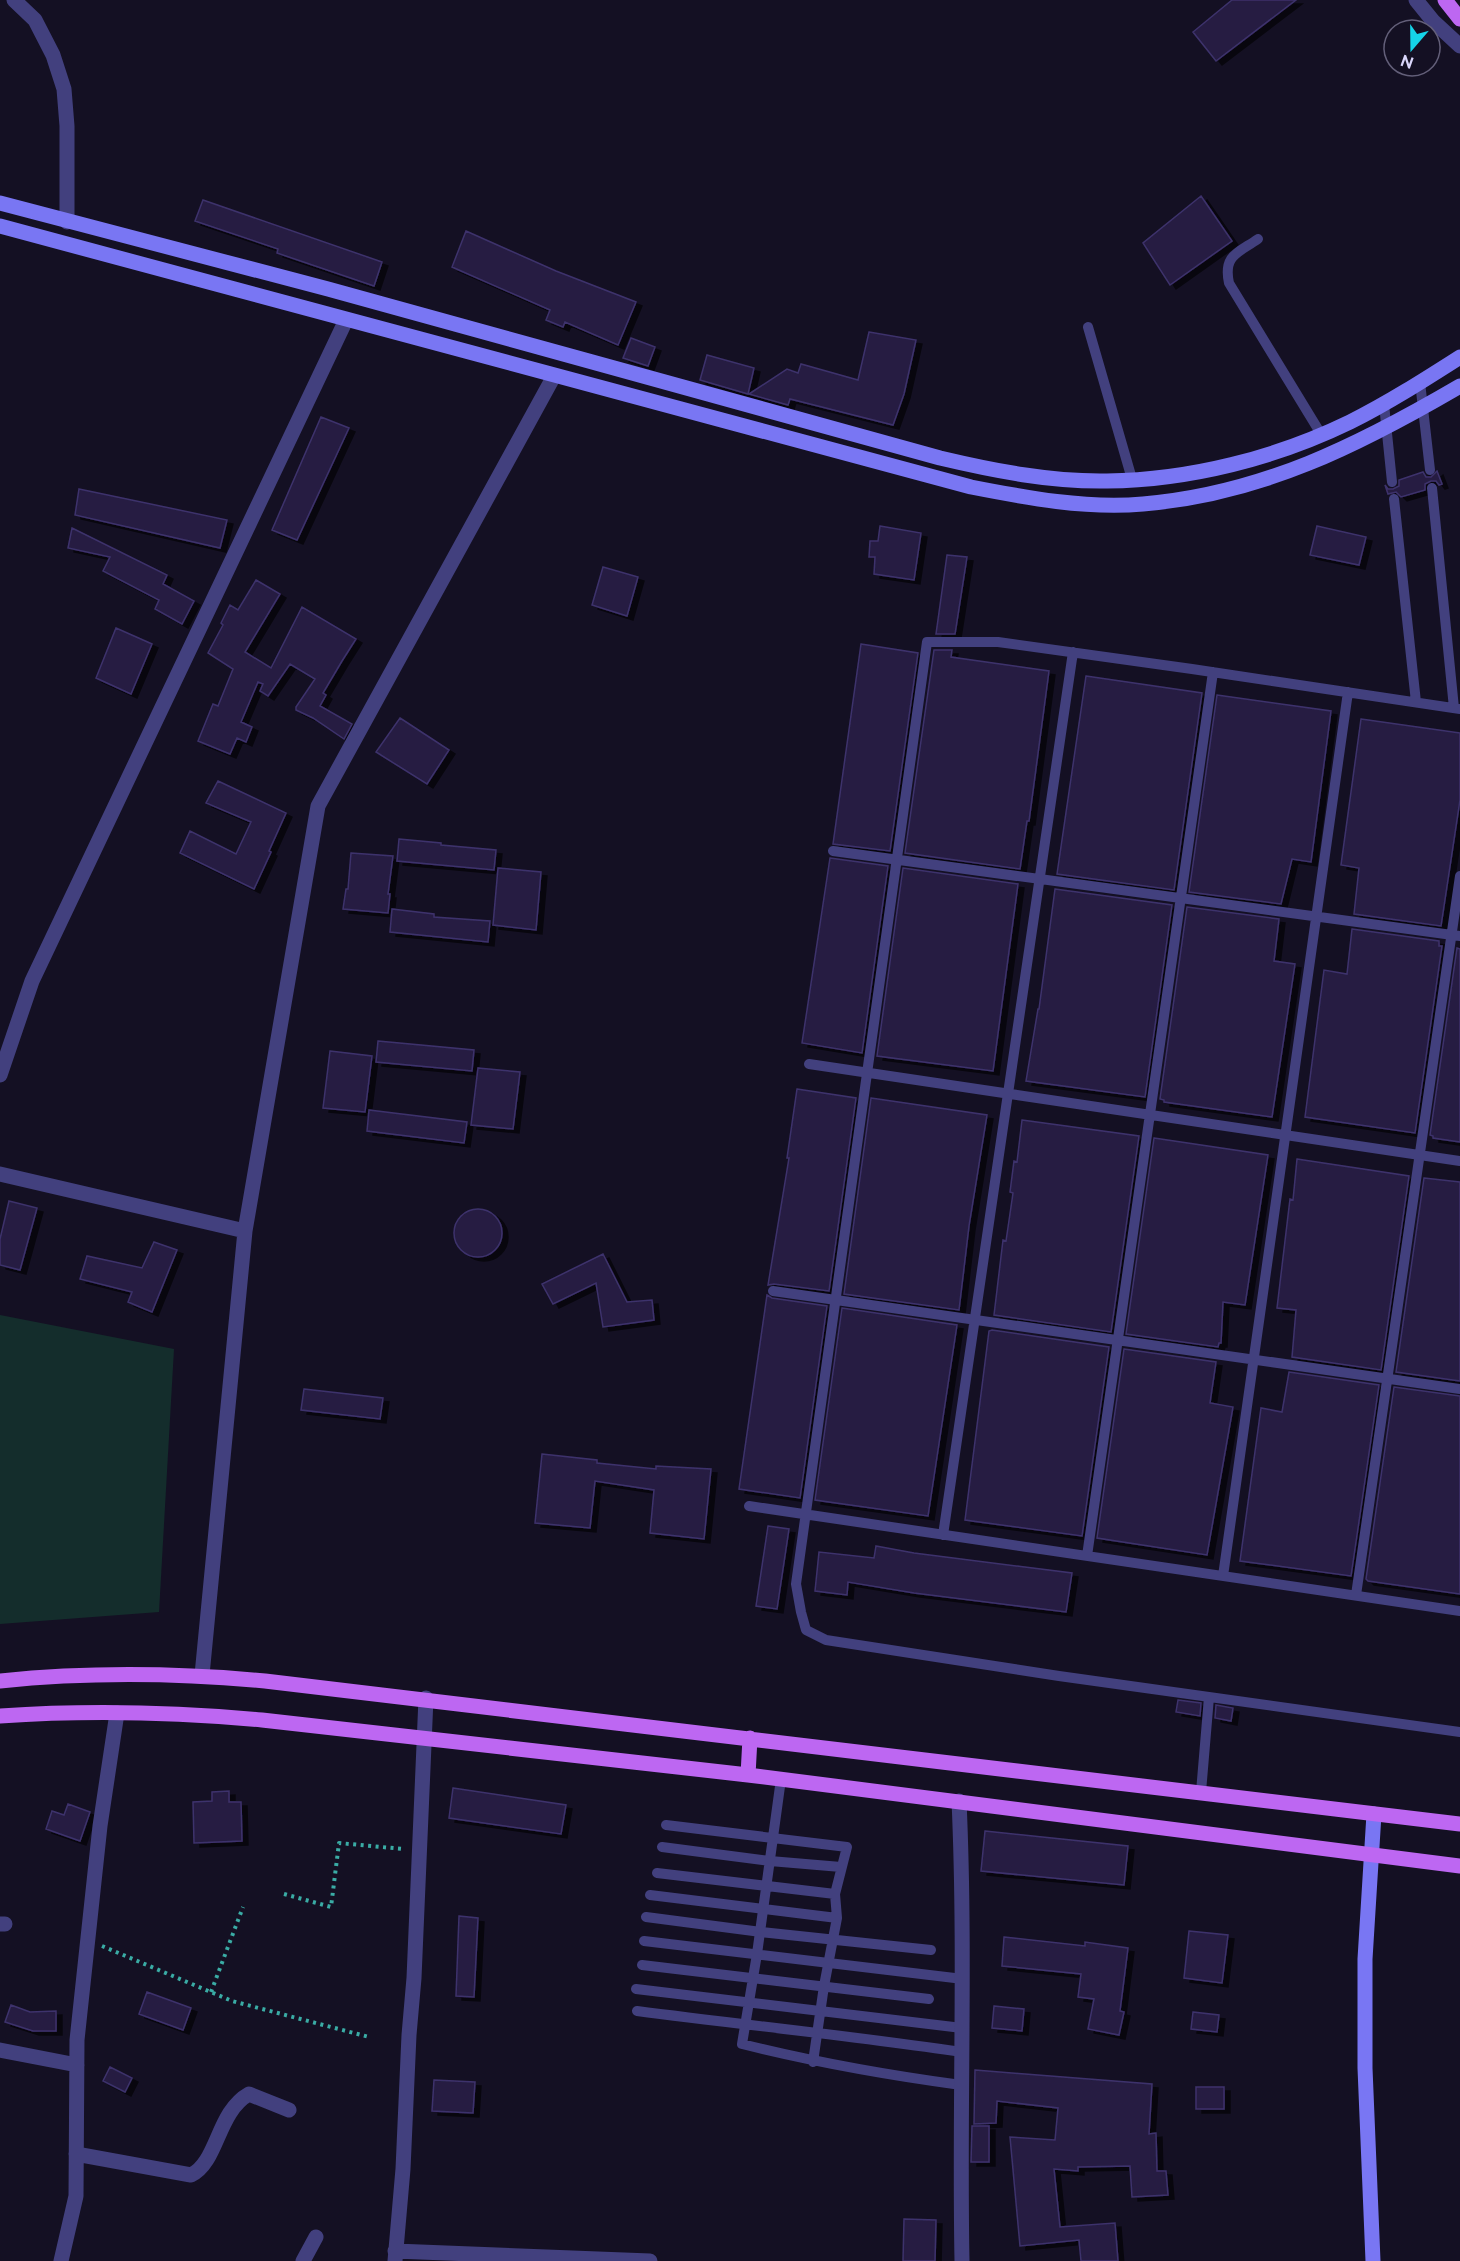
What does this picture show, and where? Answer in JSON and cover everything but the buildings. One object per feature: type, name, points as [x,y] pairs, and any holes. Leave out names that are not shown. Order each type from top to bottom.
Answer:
[{"type":"main road","points":[[1445,0],[1460,19]]},
{"type":"main road","points":[[0,203],[328,289],[940,458],[993,470],[1050,478],[1108,481],[1182,474],[1243,462],[1299,444],[1349,422],[1384,404],[1460,357]]},
{"type":"main road","points":[[0,226],[971,487],[1022,497],[1084,503],[1142,504],[1198,496],[1250,484],[1300,468],[1350,447],[1460,386]]},
{"type":"main road","points":[[0,1681],[57,1675],[202,1675],[426,1698],[1460,1824]]},
{"type":"main road","points":[[0,1716],[55,1712],[202,1714],[748,1774],[1460,1866]]},
{"type":"main road","points":[[748,1774],[750,1738]]},
{"type":"main road","points":[[1373,2261],[1365,2068],[1365,1959],[1374,1814]]},
{"type":"street","points":[[14,0],[35,20],[53,55],[64,89],[67,126],[67,222]]},
{"type":"street","points":[[1416,0],[1433,21],[1460,46]]},
{"type":"street","points":[[0,1075],[32,981],[346,320]]},
{"type":"street","points":[[202,1675],[245,1231],[318,806],[554,376]]},
{"type":"street","points":[[0,1174],[245,1231]]},
{"type":"street","points":[[426,1698],[403,2169],[395,2256],[650,2261]]},
{"type":"street","points":[[61,2261],[76,2196],[77,2040],[100,1826],[117,1713]]},
{"type":"street","points":[[959,1802],[963,1893],[962,2261]]},
{"type":"street","points":[[0,2050],[77,2065]]},
{"type":"street","points":[[76,2154],[191,2175],[202,2168],[225,2121],[241,2098],[249,2094],[289,2110]]},
{"type":"street","points":[[303,2261],[316,2237]]},
{"type":"lane","points":[[1258,239],[1231,256],[1226,269],[1228,283],[1321,434]]},
{"type":"lane","points":[[1088,327],[1132,479]]},
{"type":"lane","points":[[1420,382],[1431,470]]},
{"type":"lane","points":[[1384,404],[1392,482]]},
{"type":"lane","points":[[1432,488],[1457,708],[998,642],[927,642],[865,1072],[796,1584],[806,1630],[826,1640],[1059,1676],[1460,1732]]},
{"type":"lane","points":[[1394,499],[1416,702]]},
{"type":"lane","points":[[943,1535],[1073,652]]},
{"type":"lane","points":[[1087,1556],[1213,672]]},
{"type":"lane","points":[[1223,1576],[1348,692]]},
{"type":"lane","points":[[833,851],[1456,936]]},
{"type":"lane","points":[[1356,1595],[1420,1155],[1456,936],[1460,876]]},
{"type":"lane","points":[[809,1064],[1460,1161]]},
{"type":"lane","points":[[773,1291],[1460,1389]]},
{"type":"lane","points":[[749,1506],[1460,1611]]},
{"type":"lane","points":[[1201,1792],[1209,1697]]},
{"type":"lane","points":[[782,1779],[761,1932],[742,2044],[813,2062],[961,2085]]},
{"type":"lane","points":[[666,1825],[847,1847],[840,1867],[835,1894],[837,1918],[813,2062]]},
{"type":"lane","points":[[662,1847],[770,1861],[840,1867]]},
{"type":"lane","points":[[657,1873],[835,1894]]},
{"type":"lane","points":[[650,1895],[837,1918]]},
{"type":"lane","points":[[646,1917],[931,1950]]},
{"type":"lane","points":[[644,1941],[963,1979]]},
{"type":"lane","points":[[642,1965],[929,1999]]},
{"type":"lane","points":[[636,1989],[962,2028]]},
{"type":"lane","points":[[637,2011],[962,2052]]},
{"type":"path","points":[[284,1894],[331,1907],[339,1843],[418,1851]]},
{"type":"path","points":[[212,1992],[243,1907]]},
{"type":"path","points":[[88,1940],[232,2001],[369,2037]]},
{"type":"green space","points":[[0,1315],[174,1349],[159,1612],[0,1624]]}]
